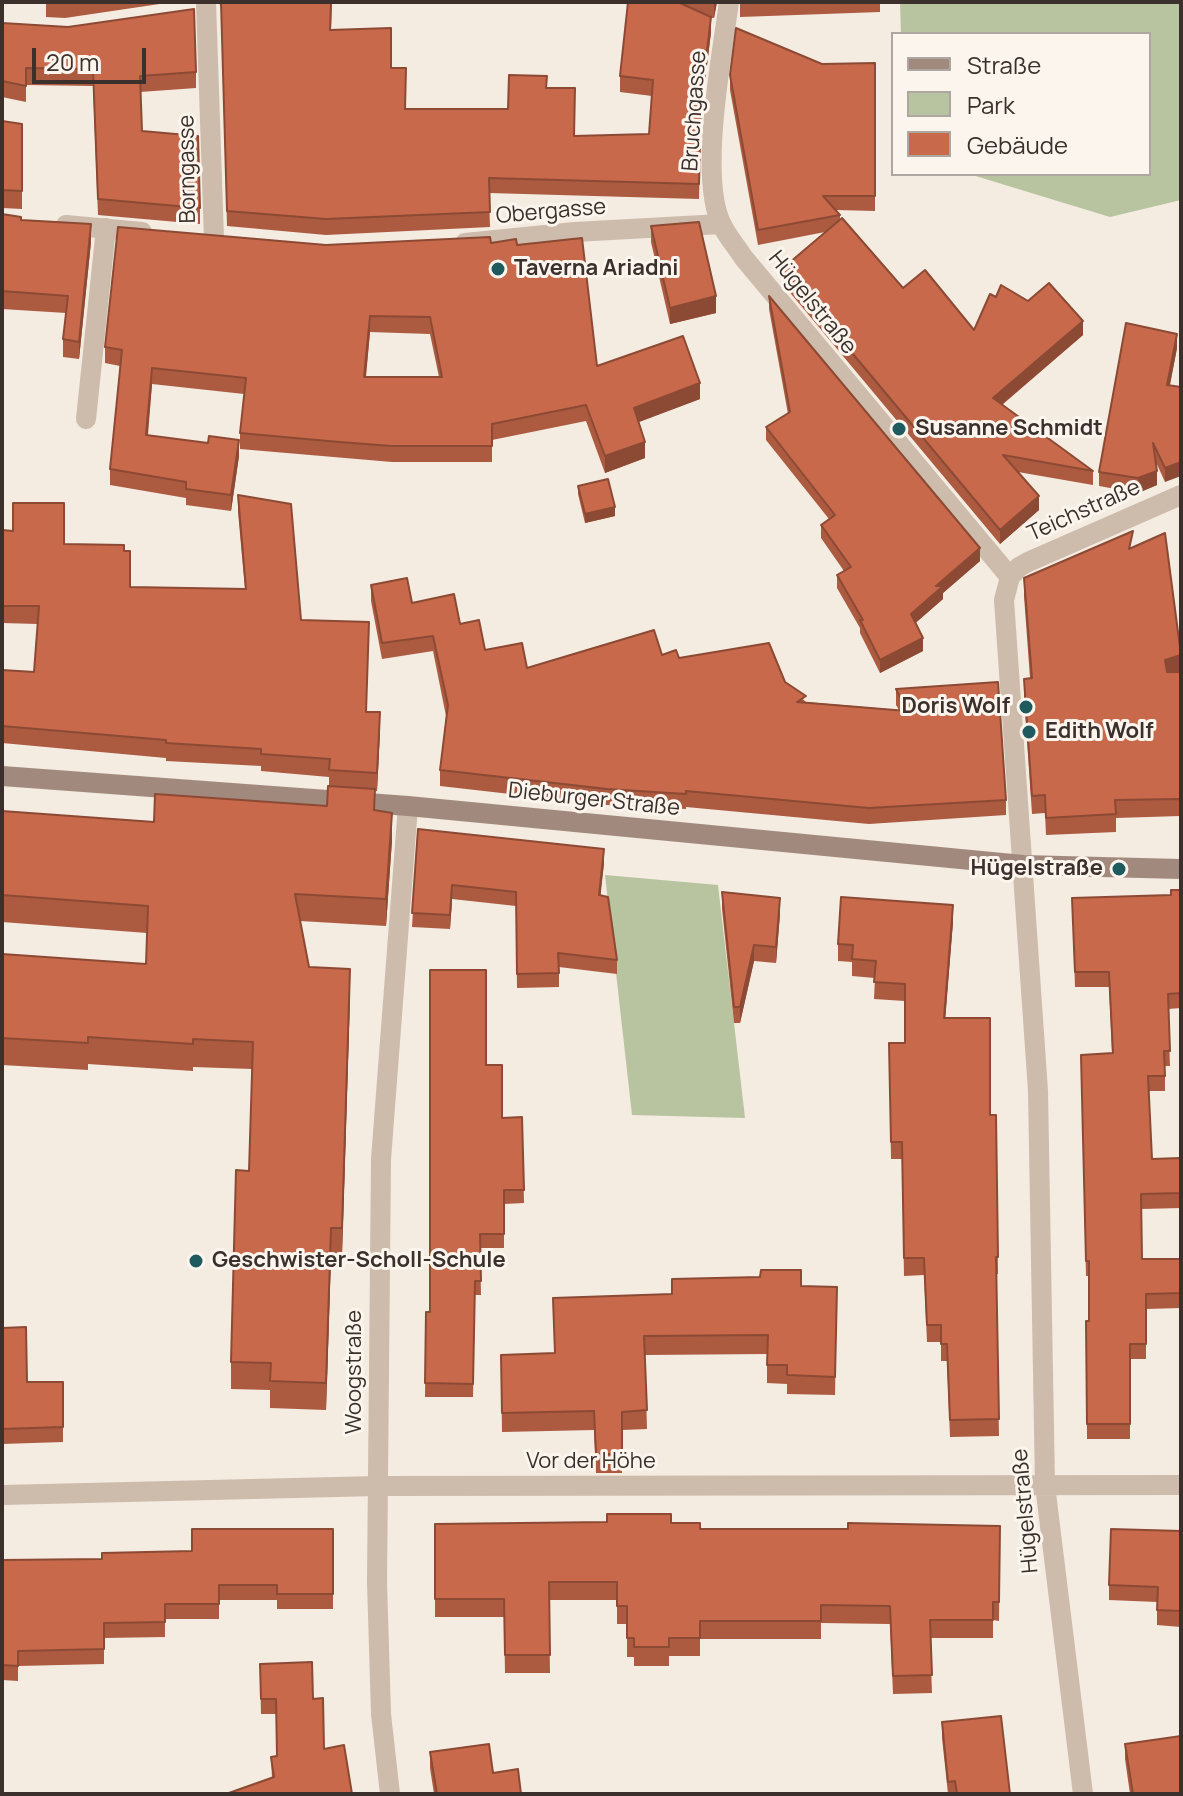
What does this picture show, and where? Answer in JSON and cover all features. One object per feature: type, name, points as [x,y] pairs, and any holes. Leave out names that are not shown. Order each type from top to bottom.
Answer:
[{"type":"street","name":"Bruchgasse","points":[[721,224],[714,193],[712,155],[729,2]]},
{"type":"street","points":[[182,14],[207,6]]},
{"type":"street","name":"Borngasse","points":[[207,6],[213,239]]},
{"type":"street","points":[[49,224],[167,235]]},
{"type":"street","name":"Obergasse","points":[[449,244],[575,232],[721,224]]},
{"type":"street","name":"Hügelstraße","points":[[721,224],[743,257],[1010,577],[1004,600],[1038,1091],[1045,1485],[1083,1794]]},
{"type":"street","points":[[86,419],[106,228]]},
{"type":"street","name":"Teichstraße","points":[[1010,577],[1028,562],[1181,495]]},
{"type":"street","name":"Dieburger Straße","points":[[2,776],[408,806],[1023,865],[1181,869]]},
{"type":"street","name":"Woogstraße","points":[[390,1794],[381,1699],[377,1582],[381,1159],[408,806]]},
{"type":"street","name":"Vor der Höhe","points":[[2,1495],[378,1486],[1181,1485]]},
{"type":"green space","points":[[900,2],[1181,2],[1181,200],[1110,217],[976,176],[1151,176],[1151,32],[901,32]]},
{"type":"green space","points":[[605,875],[718,885],[745,1118],[632,1115]]},
{"type":"building","points":[[221,2],[331,2],[330,30],[391,28],[391,68],[406,68],[405,109],[508,109],[509,75],[547,76],[546,88],[575,88],[574,136],[649,134],[653,80],[620,76],[628,2],[714,2],[680,3],[711,17],[701,100],[699,184],[489,178],[490,212],[326,219],[227,211]]},
{"type":"building","points":[[194,9],[196,72],[140,76],[142,131],[198,136],[200,208],[98,199],[93,69],[26,68],[26,86],[2,81],[2,23],[68,27]]},
{"type":"building","points":[[736,28],[822,64],[875,63],[875,196],[823,196],[840,215],[758,230],[730,75]]},
{"type":"building","points":[[2,121],[22,124],[22,191],[2,190]]},
{"type":"building","points":[[2,214],[21,217],[21,220],[91,224],[79,342],[63,339],[68,296],[2,291]]},
{"type":"building","points":[[842,218],[903,288],[925,270],[974,330],[990,294],[996,297],[1001,285],[1028,301],[1049,283],[1083,321],[993,398],[1093,471],[1003,455],[1039,496],[1000,530],[782,269]]},
{"type":"building","points":[[699,222],[716,296],[670,308],[651,226]]},
{"type":"building","points":[[118,227],[326,245],[490,237],[491,243],[516,239],[517,245],[582,238],[597,366],[683,336],[700,383],[634,408],[645,442],[605,456],[586,405],[492,424],[492,446],[392,446],[240,433],[246,378],[152,368],[146,435],[208,443],[209,436],[239,440],[231,495],[186,489],[186,482],[110,469],[122,350],[105,347]],"holes":[[[370,316],[430,317],[442,377],[364,377]]]},
{"type":"building","points":[[769,296],[980,548],[936,586],[943,586],[911,614],[923,638],[880,660],[860,620],[863,620],[837,575],[851,567],[821,525],[835,515],[766,427],[790,412]]},
{"type":"building","points":[[1126,323],[1177,334],[1167,385],[1181,387],[1181,462],[1165,468],[1153,443],[1157,471],[1138,478],[1099,472]]},
{"type":"building","points":[[608,479],[615,507],[585,514],[578,486]]},
{"type":"building","points":[[238,495],[291,504],[301,620],[369,622],[366,712],[380,712],[377,773],[329,770],[330,759],[261,754],[261,749],[166,743],[166,740],[2,726],[2,670],[34,672],[39,606],[2,606],[2,530],[13,531],[13,503],[64,503],[64,544],[124,545],[124,551],[130,551],[130,587],[246,589]]},
{"type":"building","points":[[1133,531],[1129,549],[1165,533],[1181,655],[1165,660],[1167,672],[1181,672],[1181,811],[1180,799],[1115,800],[1116,814],[1046,818],[1045,795],[1032,796],[1024,679],[1032,678],[1024,578]]},
{"type":"building","points":[[407,578],[412,603],[454,594],[460,624],[479,620],[485,650],[522,643],[527,668],[654,630],[662,655],[676,650],[679,658],[769,643],[785,682],[806,696],[797,702],[907,711],[896,689],[998,682],[1006,800],[869,808],[686,791],[686,794],[607,789],[440,770],[448,705],[433,636],[382,643],[371,585]]},
{"type":"building","points":[[328,786],[375,789],[374,810],[392,813],[386,899],[295,894],[309,967],[350,969],[342,1228],[331,1228],[326,1383],[270,1381],[271,1363],[231,1362],[236,1170],[249,1171],[253,1042],[193,1039],[193,1044],[88,1037],[88,1043],[2,1038],[2,954],[146,964],[148,906],[2,895],[2,811],[154,822],[155,794],[327,806]]},
{"type":"building","points":[[418,829],[604,849],[599,895],[608,897],[617,960],[558,953],[559,973],[517,974],[516,892],[452,885],[450,915],[412,913]]},
{"type":"building","points":[[1171,890],[1181,890],[1181,993],[1168,994],[1170,1051],[1164,1051],[1165,1076],[1148,1076],[1152,1159],[1181,1158],[1181,1193],[1141,1194],[1142,1259],[1181,1259],[1181,1293],[1146,1294],[1146,1344],[1130,1344],[1130,1424],[1087,1424],[1089,1261],[1086,1261],[1081,1055],[1113,1053],[1109,972],[1075,972],[1072,898],[1171,895]]},
{"type":"building","points":[[722,892],[780,898],[776,947],[754,945],[740,1007],[734,1007]]},
{"type":"building","points":[[841,897],[953,905],[944,1018],[990,1018],[990,1115],[996,1115],[999,1419],[950,1420],[947,1344],[941,1344],[941,1325],[927,1325],[924,1258],[904,1258],[902,1142],[891,1142],[889,1043],[905,1043],[905,984],[874,982],[876,961],[852,959],[853,945],[838,944]]},
{"type":"building","points":[[430,970],[486,970],[486,1065],[502,1065],[502,1118],[522,1117],[524,1190],[504,1190],[504,1234],[480,1234],[481,1281],[475,1281],[473,1384],[425,1383],[426,1312],[430,1312]]},
{"type":"building","points":[[761,1270],[801,1270],[801,1286],[837,1287],[835,1377],[787,1375],[787,1365],[767,1365],[768,1335],[644,1336],[647,1410],[622,1412],[622,1454],[596,1454],[594,1411],[502,1413],[501,1355],[555,1353],[553,1298],[672,1294],[672,1279],[760,1277]]},
{"type":"building","points":[[26,1327],[27,1382],[63,1382],[63,1427],[2,1429],[2,1328]]},
{"type":"building","points":[[607,1514],[671,1514],[671,1523],[700,1523],[700,1529],[848,1529],[848,1523],[1000,1526],[999,1602],[993,1602],[993,1620],[930,1620],[932,1675],[893,1676],[890,1606],[821,1605],[821,1621],[700,1621],[700,1638],[669,1638],[669,1647],[634,1647],[634,1638],[627,1638],[627,1606],[617,1606],[617,1582],[549,1582],[550,1655],[505,1655],[504,1599],[435,1599],[435,1524],[607,1522]]},
{"type":"building","points":[[192,1529],[333,1529],[333,1594],[277,1594],[277,1585],[219,1585],[219,1604],[165,1604],[165,1622],[104,1623],[104,1649],[18,1651],[18,1666],[2,1665],[2,1560],[102,1559],[102,1553],[192,1551]]},
{"type":"building","points":[[1111,1529],[1181,1531],[1181,1611],[1157,1610],[1158,1587],[1109,1585]]},
{"type":"building","points":[[312,1662],[313,1699],[323,1698],[324,1749],[344,1745],[352,1794],[226,1794],[274,1777],[271,1757],[277,1756],[276,1699],[261,1699],[260,1664]]},
{"type":"building","points":[[1001,1716],[1010,1794],[957,1794],[955,1781],[948,1782],[942,1722]]},
{"type":"building","points":[[1181,1736],[1181,1794],[1133,1794],[1125,1744]]},
{"type":"building","points":[[489,1744],[493,1773],[518,1769],[521,1794],[437,1794],[430,1752]]},
{"type":"place","name":"Taverna Ariadni","points":[[498,269]]},
{"type":"place","name":"Susanne Schmidt","points":[[899,429]]},
{"type":"place","name":"Doris Wolf","points":[[1026,707]]},
{"type":"place","name":"Edith Wolf","points":[[1029,732]]},
{"type":"place","name":"Hügelstraße","points":[[1119,869]]},
{"type":"place","name":"Geschwister-Scholl-Schule","points":[[196,1261]]}]
